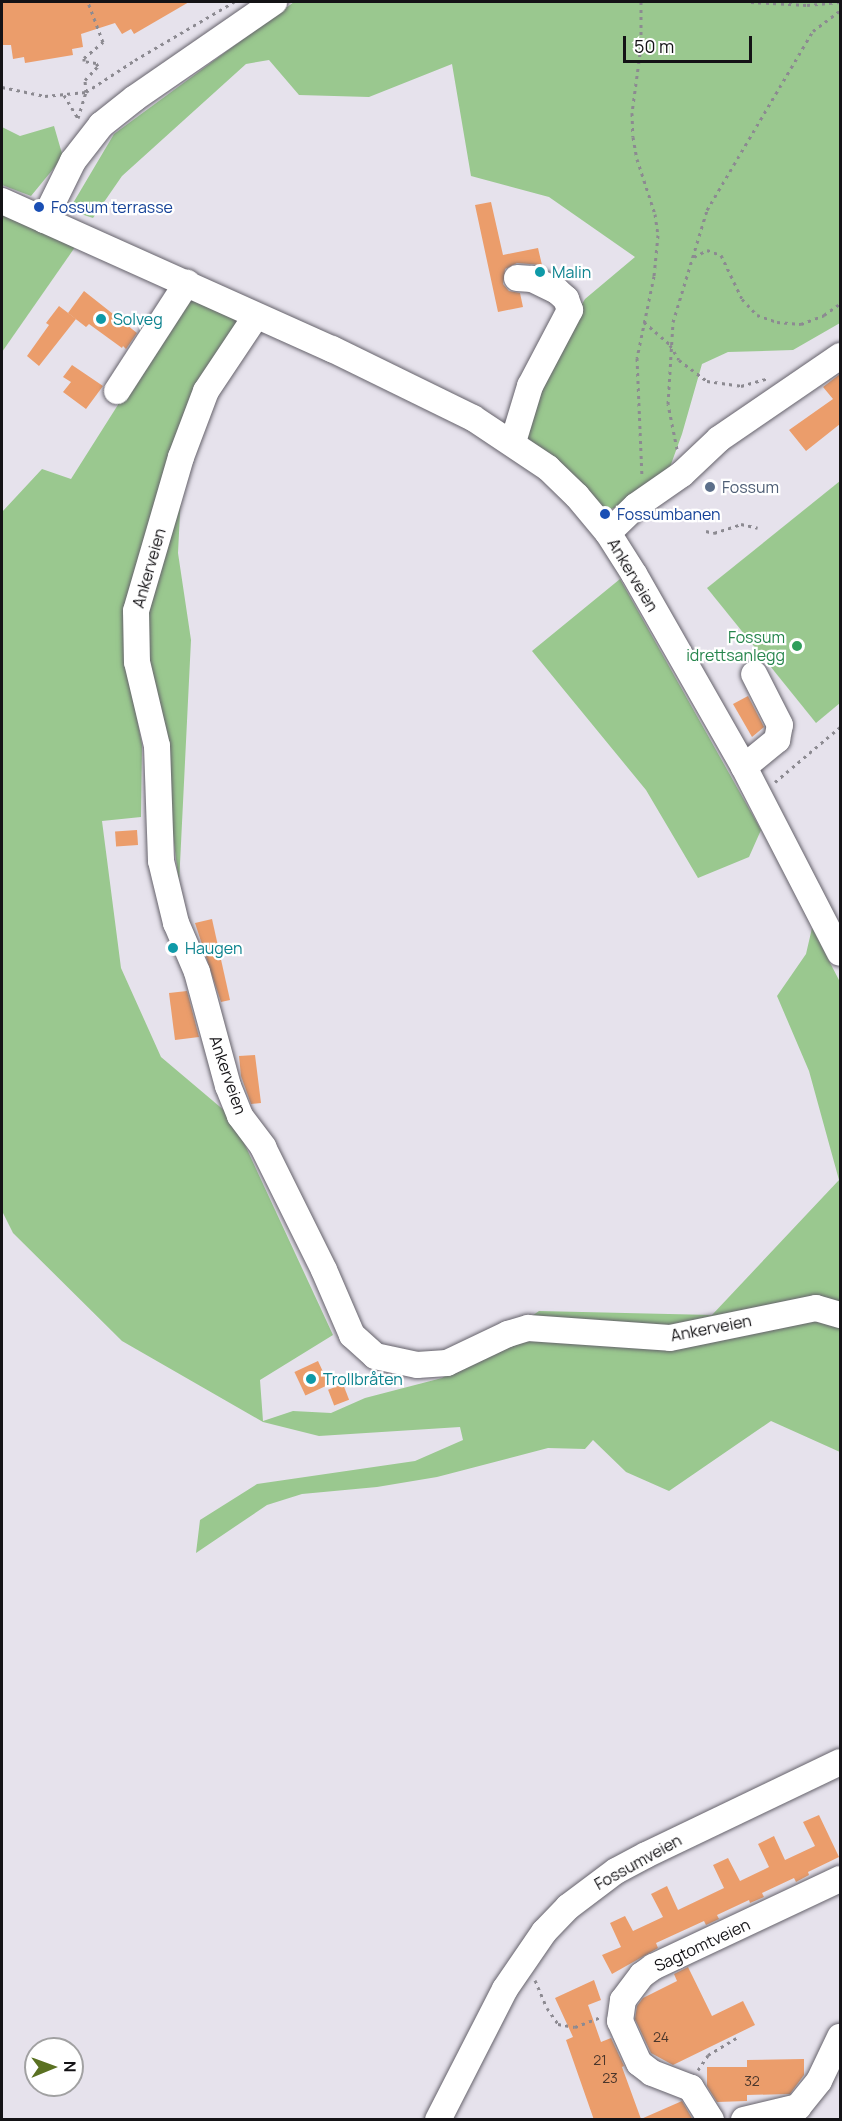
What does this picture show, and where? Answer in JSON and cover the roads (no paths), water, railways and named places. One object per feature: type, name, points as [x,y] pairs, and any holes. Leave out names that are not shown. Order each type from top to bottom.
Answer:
[{"type":"street","points":[[44,220],[73,161],[101,125],[135,98],[273,2]]},
{"type":"street","name":"Ankerveien","points":[[2,201],[332,349],[463,413],[513,442],[548,468],[570,489],[608,533],[634,574],[744,767],[840,953]]},
{"type":"street","points":[[513,442],[530,386],[570,310],[566,299],[557,291],[532,279],[517,278]]},
{"type":"street","points":[[117,391],[187,283]]},
{"type":"street","name":"Ankerveien","points":[[256,316],[206,392],[181,457],[136,611],[137,662],[157,746],[160,861],[176,923],[197,972],[228,1086],[240,1116],[263,1147],[324,1270],[352,1335],[375,1356],[417,1365],[447,1363],[508,1334],[528,1328],[670,1338],[816,1308],[840,1314]]},
{"type":"street","points":[[608,533],[645,499],[682,474],[719,439],[840,356]]},
{"type":"street","points":[[744,767],[777,740],[780,725],[754,674]]},
{"type":"street","name":"Fossumveien","points":[[438,2120],[505,1989],[544,1932],[568,1907],[594,1886],[636,1860],[840,1762]]},
{"type":"street","name":"Sagtomtveien","points":[[711,2120],[691,2088],[652,2073],[639,2063],[620,2021],[627,1992],[642,1975],[653,1967],[840,1879]]},
{"type":"street","points":[[744,2120],[792,2115],[812,2092],[840,2037]]},
{"type":"place","name":"Fossum terrasse","points":[[39,207]]},
{"type":"place","name":"Malin","points":[[540,272]]},
{"type":"place","name":"Solveg","points":[[101,319]]},
{"type":"place","name":"Fossum","points":[[710,487]]},
{"type":"place","name":"Fossumbanen","points":[[605,514]]},
{"type":"place","name":"Fossum idrettsanlegg","points":[[797,646]]},
{"type":"place","name":"Haugen","points":[[173,948]]},
{"type":"place","name":"Trollbråten","points":[[311,1379]]}]
